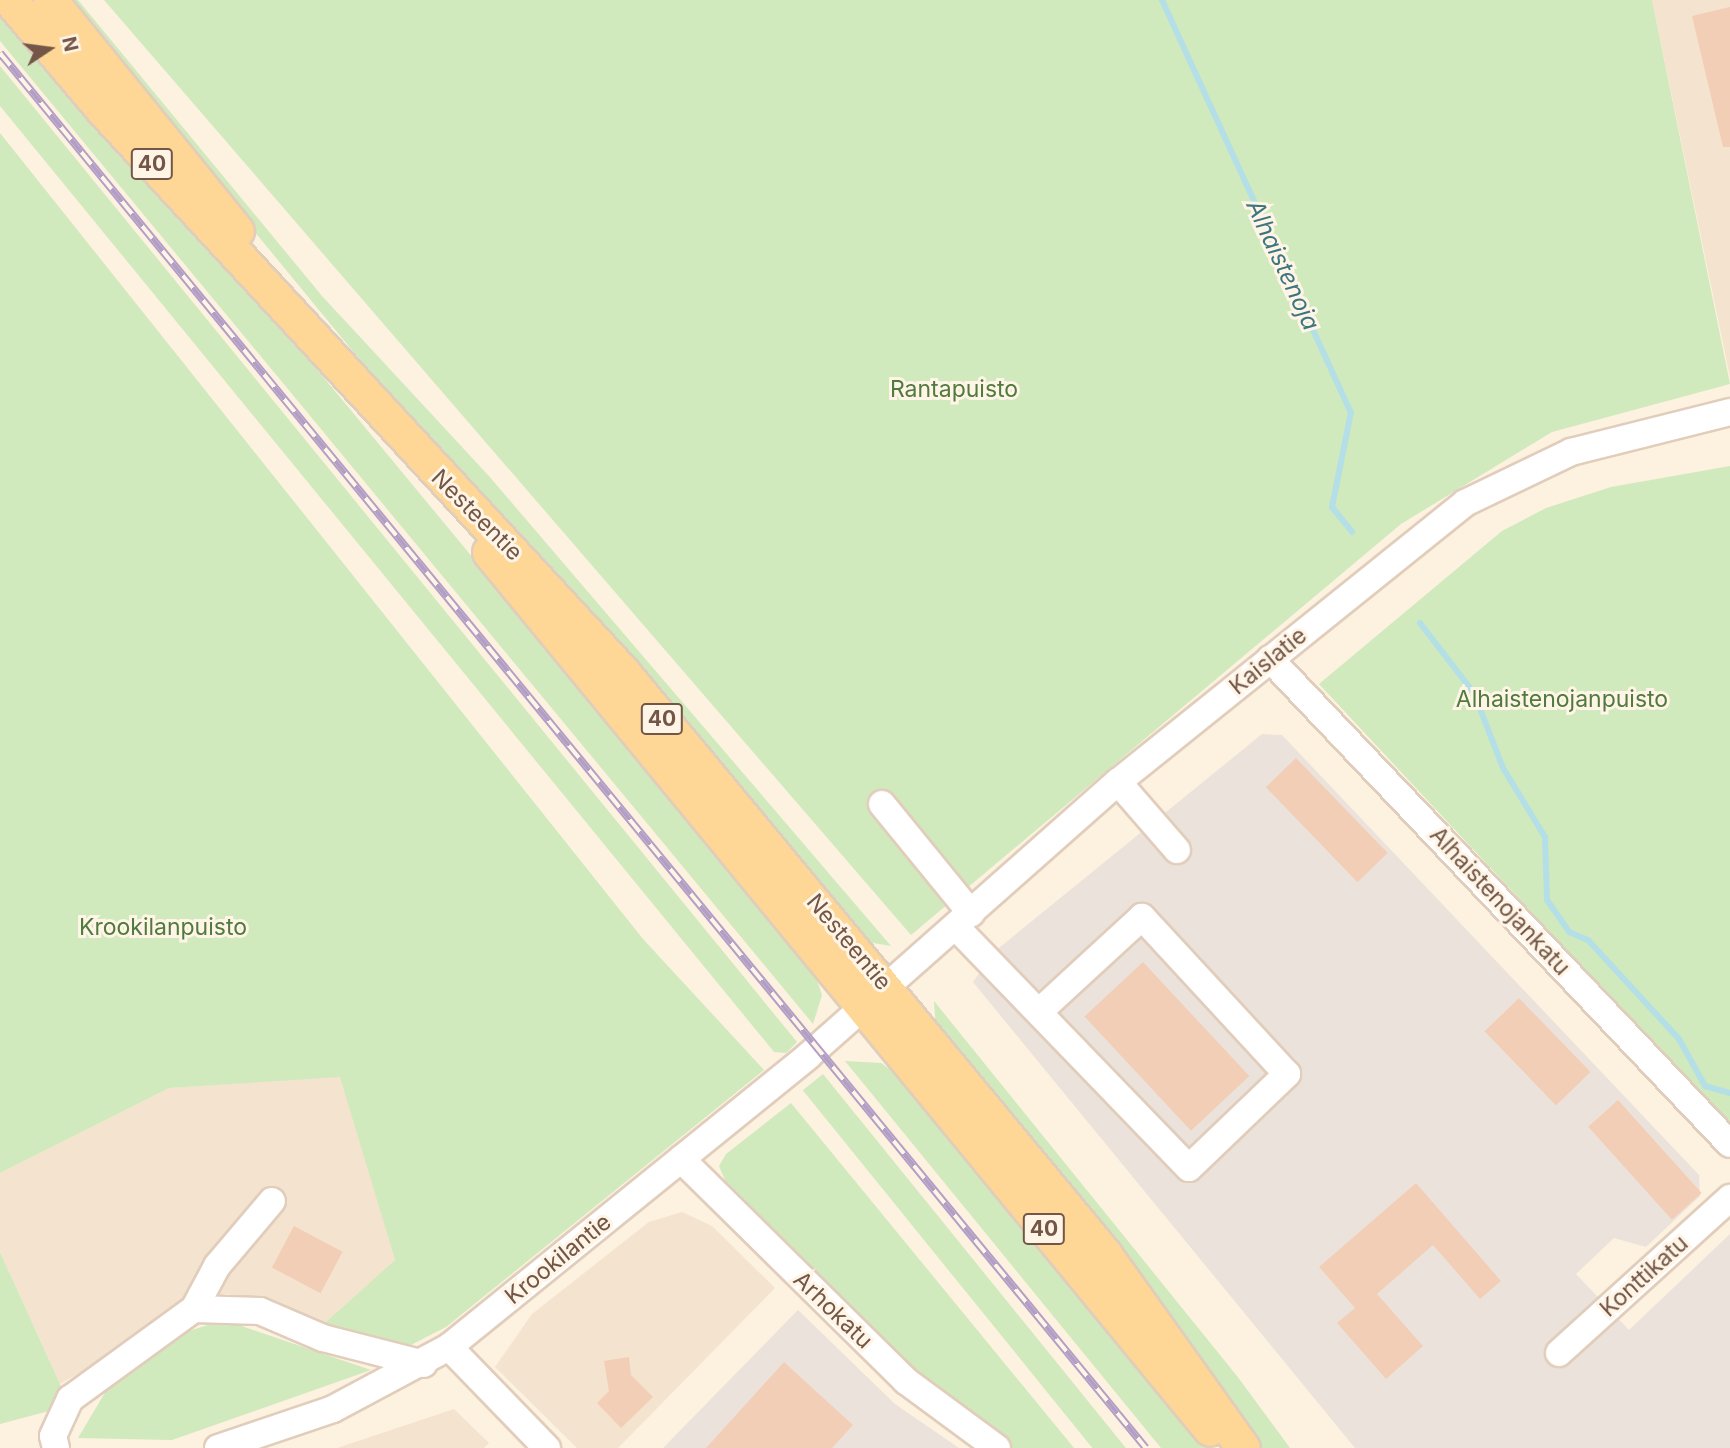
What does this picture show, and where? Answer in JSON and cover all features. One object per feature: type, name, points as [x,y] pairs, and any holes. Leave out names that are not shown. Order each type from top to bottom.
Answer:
[{"type":"main road","name":"Nesteentie","points":[[10,0],[424,462],[621,671],[887,988],[1104,1253],[1243,1448]]},
{"type":"main road","name":"Nesteentie","points":[[50,0],[217,201],[300,322]]},
{"type":"main road","name":"Nesteentie","points":[[424,462],[513,585],[1227,1448]]},
{"type":"street","name":"Kaislatie","points":[[862,1009],[1118,782],[1447,517],[1504,480],[1571,452],[1730,412]]},
{"type":"street","name":"Alhaistenojankatu","points":[[1270,659],[1730,1144]]},
{"type":"street","points":[[1118,782],[1177,850]]},
{"type":"street","points":[[882,804],[964,920],[1041,1010],[1189,1168],[1287,1074],[1142,917],[1041,1010]]},
{"type":"street","name":"Krookilantie","points":[[218,1448],[333,1409],[424,1364],[449,1347],[862,1009]]},
{"type":"street","name":"Arhokatu","points":[[681,1159],[906,1381],[997,1448]]},
{"type":"street","name":"Konttikatu","points":[[1559,1353],[1730,1198]]},
{"type":"street","points":[[56,1448],[52,1436],[69,1399],[194,1309],[217,1266],[272,1201]]},
{"type":"street","points":[[194,1309],[260,1311],[323,1338],[424,1364]]},
{"type":"street","points":[[449,1347],[548,1448]]},
{"type":"shaded area","points":[[1652,0],[1730,0],[1730,377]]},
{"type":"shaded area","points":[[1262,734],[1282,735],[1699,1175],[1700,1196],[1646,1247],[1614,1238],[1576,1274],[1629,1330],[1730,1234],[1730,1448],[1355,1448],[973,982],[994,952]]},
{"type":"shaded area","points":[[341,1076],[395,1260],[318,1329],[227,1294],[210,1297],[60,1384],[0,1252],[0,1173],[169,1088]]},
{"type":"shaded area","points":[[682,1212],[712,1226],[775,1288],[618,1448],[577,1448],[495,1367],[532,1314],[649,1222]]},
{"type":"shaded area","points":[[798,1310],[895,1404],[959,1448],[663,1448]]},
{"type":"shaded area","points":[[454,1409],[489,1443],[484,1448],[337,1448]]},
{"type":"green space","points":[[64,0],[78,0],[322,296],[488,475],[891,946],[862,941],[467,490]]},
{"type":"green space","name":"Rantapuisto","points":[[104,0],[1652,0],[1730,384],[1552,432],[1401,524],[911,935]]},
{"type":"green space","points":[[0,11],[258,298],[813,969],[822,995],[813,1024],[0,41]]},
{"type":"green space","points":[[0,66],[797,1042],[786,1053],[774,1052],[0,106]]},
{"type":"green space","name":"Krookilanpuisto","points":[[0,133],[643,939],[764,1070],[446,1327],[407,1347],[318,1329],[395,1260],[340,1077],[169,1088],[0,1173]]},
{"type":"green space","name":"Alhaistenojanpuisto","points":[[1730,466],[1730,1125],[1319,684],[1502,531],[1546,508],[1611,487]]},
{"type":"green space","points":[[934,1001],[1237,1376],[1290,1448],[1262,1448],[936,1031]]},
{"type":"green space","points":[[845,1061],[881,1063],[895,1073],[1209,1448],[1161,1448]]},
{"type":"green space","points":[[823,1074],[1126,1448],[1092,1448],[803,1090]]},
{"type":"green space","points":[[791,1103],[1074,1448],[1011,1448],[923,1383],[728,1187],[719,1166],[726,1154]]},
{"type":"green space","points":[[0,1252],[60,1384],[64,1407],[0,1424]]},
{"type":"green space","points":[[224,1320],[371,1370],[172,1440],[78,1438],[109,1386],[163,1339]]},
{"type":"building","points":[[1730,7],[1730,147],[1723,147],[1692,16]]},
{"type":"building","points":[[1296,758],[1388,853],[1357,882],[1266,787]]},
{"type":"building","points":[[1143,962],[1249,1076],[1191,1131],[1084,1017]]},
{"type":"building","points":[[1519,998],[1591,1072],[1556,1105],[1484,1031]]},
{"type":"building","points":[[1618,1100],[1702,1193],[1672,1220],[1588,1127]]},
{"type":"building","points":[[1416,1183],[1501,1281],[1480,1299],[1433,1245],[1377,1294],[1423,1346],[1386,1379],[1337,1323],[1355,1308],[1319,1267]]},
{"type":"building","points":[[294,1226],[343,1252],[320,1293],[272,1267]]},
{"type":"building","points":[[629,1357],[631,1375],[653,1397],[621,1428],[597,1403],[609,1391],[604,1361]]},
{"type":"building","points":[[784,1362],[853,1425],[832,1448],[706,1448]]},
{"type":"waterway","name":"Alhaistenoja","points":[[1162,0],[1351,412],[1332,507],[1352,532]]},
{"type":"waterway","points":[[1420,623],[1474,693],[1503,768],[1545,837],[1547,900],[1569,932],[1588,940],[1679,1039],[1705,1086],[1730,1093]]},
{"type":"railway","points":[[0,53],[1146,1448]]}]
